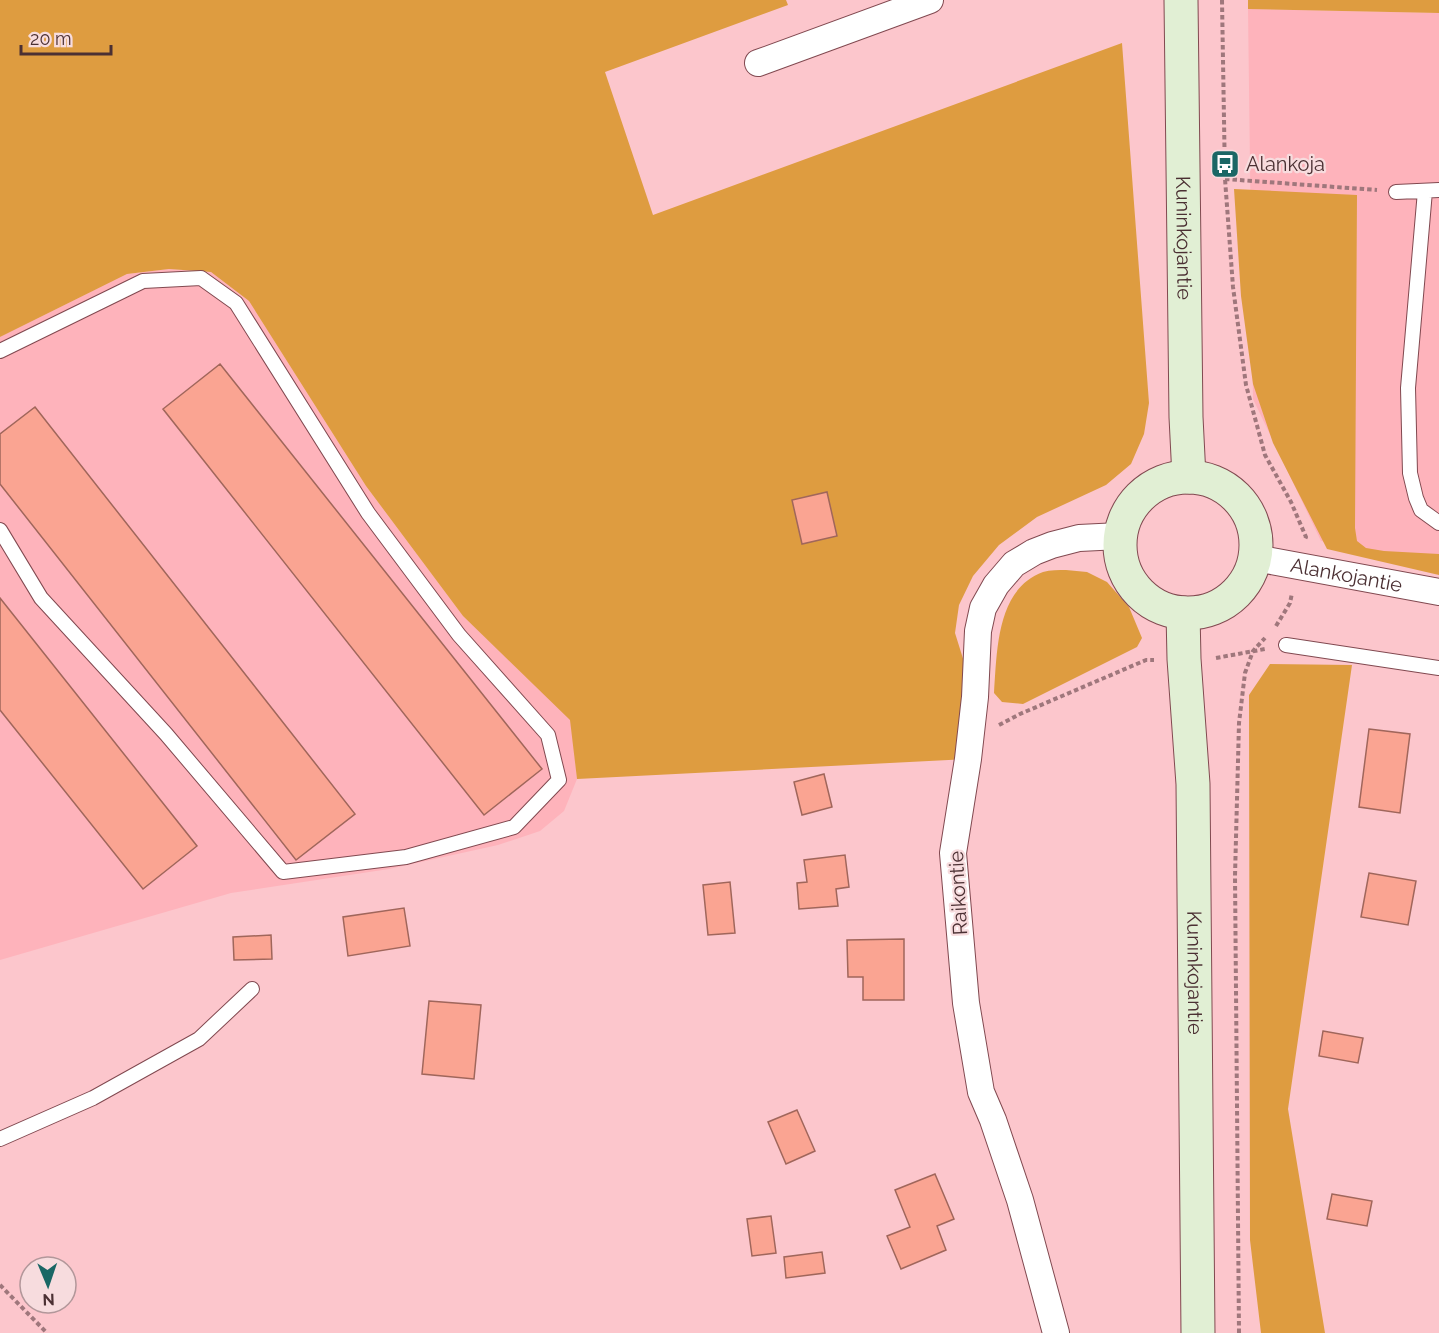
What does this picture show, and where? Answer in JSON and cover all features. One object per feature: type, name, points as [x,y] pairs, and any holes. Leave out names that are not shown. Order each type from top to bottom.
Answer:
[{"type":"main road","name":"Kuninkojantie","points":[[1181,0],[1186,417],[1189,477]]},
{"type":"main road","points":[[1189,477],[1213,481],[1233,494],[1248,512],[1256,534],[1255,558],[1249,577],[1222,605],[1203,612],[1183,613],[1161,608],[1142,596],[1135,588],[1128,579],[1120,558],[1120,536],[1126,517],[1136,500],[1151,487],[1170,479],[1189,477]]},
{"type":"main road","name":"Kuninkojantie","points":[[1183,613],[1193,784],[1198,1333]]},
{"type":"street","points":[[758,63],[930,0]]},
{"type":"street","name":"Raikontie","points":[[1056,1333],[1020,1200],[981,1092],[966,1003],[953,853],[968,759],[975,697],[978,630],[983,608],[996,585],[1014,564],[1034,552],[1079,538],[1120,536]]},
{"type":"street","name":"Alankojantie","points":[[1255,558],[1439,592]]},
{"type":"lane","points":[[1396,192],[1432,191],[1408,388],[1410,473],[1421,510],[1439,523]]},
{"type":"lane","points":[[0,351],[143,281],[201,278],[236,303],[368,513],[459,635],[548,735],[559,780],[514,827],[406,857],[283,872],[166,734],[41,598],[0,530]]},
{"type":"lane","points":[[1286,645],[1439,669]]},
{"type":"lane","points":[[0,1139],[93,1098],[200,1039],[252,989]]},
{"type":"path","points":[[1222,0],[1225,179],[1233,287],[1246,385],[1265,454],[1292,502],[1306,537]]},
{"type":"path","points":[[1225,179],[1396,192]]},
{"type":"path","points":[[1275,627],[1290,603]]},
{"type":"path","points":[[1239,1333],[1235,876],[1239,723],[1245,673],[1253,651],[1268,635]]},
{"type":"path","points":[[1221,657],[1286,645]]},
{"type":"path","points":[[968,759],[1000,724],[1146,660]]},
{"type":"path","points":[[0,1286],[47,1333]]},
{"type":"shaded area","points":[[0,0],[786,0],[788,5],[605,72],[653,215],[1122,43],[1149,403],[1144,434],[1131,464],[1106,485],[1037,517],[999,545],[973,576],[959,605],[955,633],[975,697],[968,759],[577,779],[570,720],[463,616],[366,486],[249,301],[211,272],[169,269],[127,274],[0,337]]},
{"type":"shaded area","points":[[1248,0],[1439,0],[1439,13],[1248,9]]},
{"type":"shaded area","points":[[1248,9],[1439,13],[1439,563],[1321,541],[1253,399]]},
{"type":"shaded area","points":[[1234,189],[1357,195],[1355,528],[1357,541],[1366,548],[1384,551],[1439,554],[1439,575],[1327,549],[1273,443],[1253,384],[1241,296]]},
{"type":"shaded area","points":[[169,269],[211,272],[249,301],[366,486],[463,616],[571,720],[577,779],[564,811],[540,831],[498,845],[389,869],[231,893],[0,960],[0,337],[127,274]]},
{"type":"shaded area","points":[[1066,570],[1087,572],[1107,582],[1129,607],[1142,638],[1137,647],[1023,704],[1002,702],[994,693],[996,660],[1002,624],[1008,607],[1016,592],[1028,580],[1043,572]]},
{"type":"shaded area","points":[[1270,664],[1352,665],[1288,1109],[1325,1333],[1261,1333],[1250,1240],[1249,695]]},
{"type":"building","points":[[220,364],[542,769],[484,815],[163,409]]},
{"type":"building","points":[[35,407],[355,814],[296,860],[0,484],[0,434]]},
{"type":"building","points":[[827,492],[837,536],[802,544],[792,500]]},
{"type":"building","points":[[0,598],[197,846],[143,889],[0,710]]},
{"type":"building","points":[[1369,729],[1410,734],[1400,813],[1359,807]]},
{"type":"building","points":[[824,774],[832,807],[802,815],[794,782]]},
{"type":"building","points":[[845,855],[849,887],[836,889],[838,906],[799,909],[797,883],[807,882],[804,860]]},
{"type":"building","points":[[1369,873],[1416,881],[1408,925],[1361,917]]},
{"type":"building","points":[[730,882],[735,933],[708,935],[703,885]]},
{"type":"building","points":[[404,908],[410,946],[348,956],[343,917]]},
{"type":"building","points":[[271,935],[272,959],[234,960],[233,937]]},
{"type":"building","points":[[904,939],[904,1000],[863,1000],[863,977],[848,977],[847,940]]},
{"type":"building","points":[[429,1001],[481,1005],[474,1079],[422,1074]]},
{"type":"building","points":[[1323,1031],[1363,1038],[1358,1063],[1319,1056]]},
{"type":"building","points":[[797,1110],[815,1151],[786,1164],[768,1122]]},
{"type":"building","points":[[935,1174],[954,1219],[937,1226],[946,1250],[901,1269],[887,1236],[910,1227],[895,1190]]},
{"type":"building","points":[[1332,1194],[1372,1201],[1367,1226],[1327,1219]]},
{"type":"building","points":[[771,1216],[776,1253],[752,1256],[747,1219]]},
{"type":"building","points":[[822,1252],[825,1273],[786,1278],[784,1257]]},
{"type":"place","name":"Alankoja","points":[[1225,164]]}]
